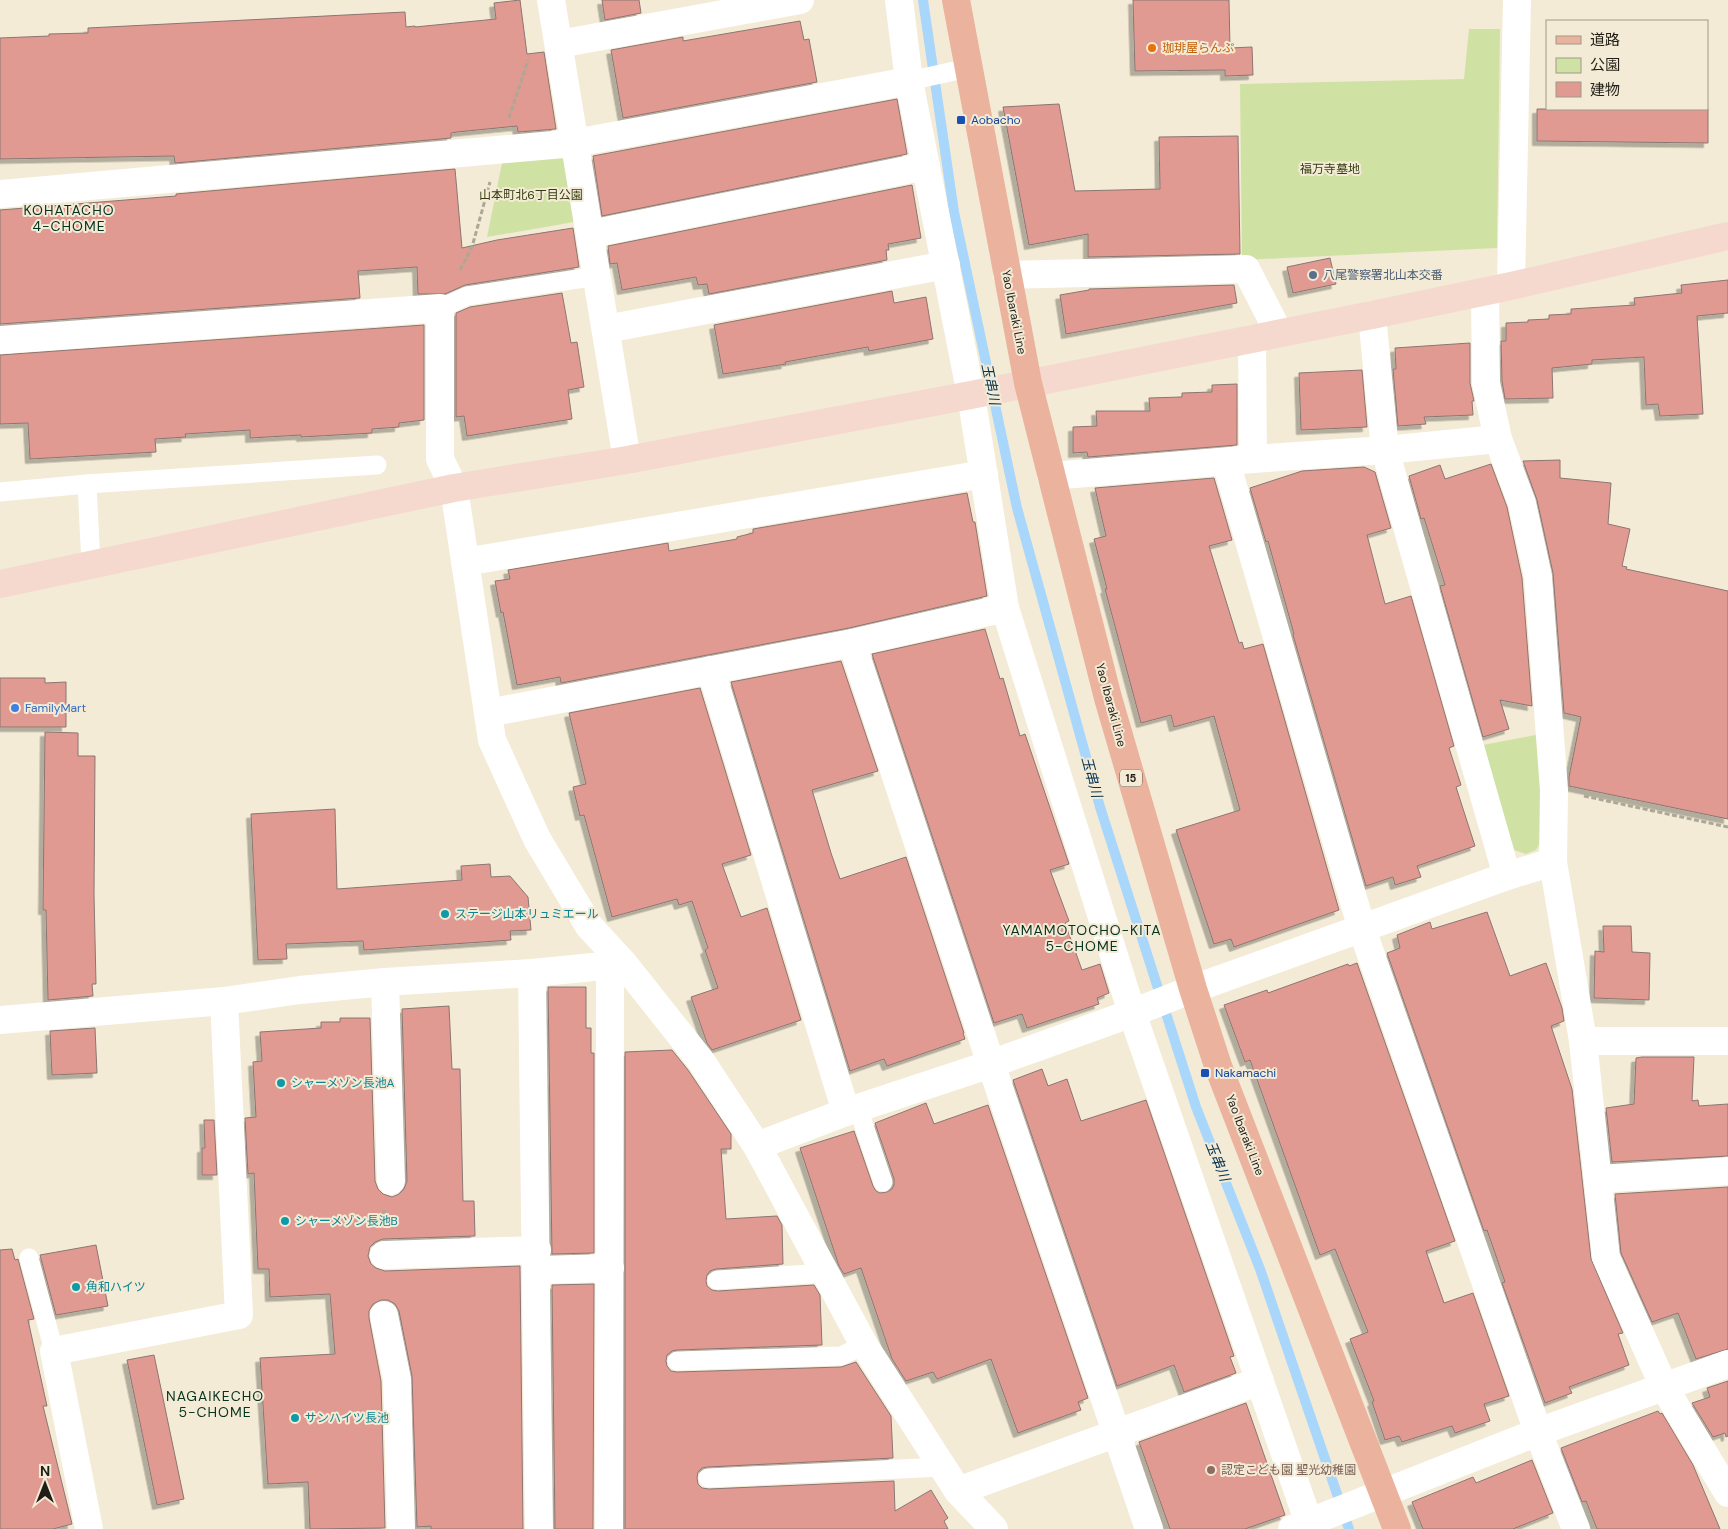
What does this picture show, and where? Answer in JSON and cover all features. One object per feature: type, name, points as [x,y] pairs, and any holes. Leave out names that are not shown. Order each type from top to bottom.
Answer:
[{"type":"main road","name":"Yao Ibaraki Line","points":[[956,0],[958,70],[1007,275],[1021,385],[1051,476],[1108,698],[1188,991],[1218,1066],[1372,1497],[1397,1529]]},
{"type":"street","points":[[551,0],[627,460]]},
{"type":"street","points":[[559,44],[800,0]]},
{"type":"street","points":[[899,0],[916,79],[926,166],[973,394],[1006,608],[1136,1011],[1307,1525],[1372,1497],[1538,1432],[1728,1364]]},
{"type":"street","points":[[1511,286],[1517,0]]},
{"type":"street","points":[[0,194],[575,143],[916,79]]},
{"type":"street","points":[[590,234],[926,166]]},
{"type":"street","points":[[0,584],[454,488],[627,460],[1021,385],[1372,315],[1484,292],[1728,236]]},
{"type":"street","points":[[606,329],[946,266]]},
{"type":"street","points":[[1007,275],[1246,270],[1279,333]]},
{"type":"street","points":[[1484,292],[1486,383],[1498,439],[1522,503],[1538,576],[1554,790],[1554,862],[1583,1041],[1606,1257],[1664,1387],[1728,1493]]},
{"type":"street","points":[[0,340],[440,308],[440,460],[454,488],[492,740],[537,839],[589,926],[617,965],[701,1061],[758,1146],[864,1345],[958,1491],[994,1529]]},
{"type":"street","points":[[1372,315],[1385,450],[1507,876]]},
{"type":"street","points":[[1252,339],[1254,459]]},
{"type":"street","points":[[1051,476],[1385,450],[1498,439]]},
{"type":"street","points":[[1226,462],[1362,929],[1538,1432],[1576,1529]]},
{"type":"street","points":[[465,562],[984,474]]},
{"type":"street","points":[[488,713],[852,643],[1006,608]]},
{"type":"street","points":[[852,643],[991,1064],[1149,1529]]},
{"type":"street","points":[[711,670],[852,1110]]},
{"type":"street","points":[[758,1146],[852,1110],[991,1064],[1507,876],[1554,862]]},
{"type":"street","points":[[0,1020],[224,1001],[300,990],[385,982],[532,973],[617,965]]},
{"type":"street","points":[[609,1529],[610,1268],[617,965]]},
{"type":"street","points":[[532,973],[539,1529]]},
{"type":"street","points":[[385,982],[391,1181]]},
{"type":"street","points":[[89,1529],[54,1351],[240,1315],[224,1001]]},
{"type":"street","points":[[1583,1041],[1728,1041]]},
{"type":"street","points":[[1598,1179],[1728,1171]]},
{"type":"street","points":[[384,1255],[536,1260],[610,1268]]},
{"type":"street","points":[[384,1315],[396,1380],[401,1529]]},
{"type":"street","points":[[958,1491],[1260,1381]]},
{"type":"lane","points":[[916,79],[958,70]]},
{"type":"lane","points":[[440,308],[467,296],[597,276]]},
{"type":"lane","points":[[0,492],[87,484],[377,465]]},
{"type":"lane","points":[[87,484],[91,564]]},
{"type":"lane","points":[[852,1110],[883,1182]]},
{"type":"lane","points":[[28,1258],[54,1351]]},
{"type":"lane","points":[[717,1280],[826,1273]]},
{"type":"lane","points":[[677,1361],[841,1356],[864,1345]]},
{"type":"lane","points":[[708,1478],[942,1467]]},
{"type":"path","points":[[440,308],[472,247],[489,185],[496,150],[516,99],[529,56]]},
{"type":"path","points":[[1554,790],[1728,827]]},
{"type":"green space","name":"福万寺墓地","points":[[1469,29],[1500,29],[1497,248],[1242,260],[1240,84],[1464,79]]},
{"type":"green space","name":"山本町北6丁目公園","points":[[563,156],[574,222],[487,237],[502,163]]},
{"type":"green space","points":[[1541,734],[1543,838],[1536,850],[1526,854],[1514,850],[1483,745]]},
{"type":"building","points":[[520,0],[527,54],[544,52],[556,129],[518,132],[517,126],[451,133],[451,138],[175,163],[174,156],[0,159],[0,38],[88,33],[88,28],[405,12],[406,27],[415,27],[496,19],[494,3]]},
{"type":"building","points":[[602,0],[639,0],[641,13],[605,20]]},
{"type":"building","name":"珈琲屋らんぷ","points":[[1133,0],[1229,0],[1230,48],[1252,47],[1253,75],[1225,76],[1225,70],[1135,71]]},
{"type":"building","points":[[800,21],[804,40],[809,39],[817,82],[623,118],[611,50],[683,37],[683,41]]},
{"type":"building","points":[[897,99],[907,154],[602,216],[593,156]]},
{"type":"building","points":[[1059,104],[1075,191],[1160,189],[1159,137],[1238,136],[1240,254],[1088,257],[1088,234],[1029,245],[1003,107]]},
{"type":"building","points":[[1537,109],[1708,110],[1708,143],[1537,141]]},
{"type":"building","points":[[455,169],[462,248],[497,240],[573,228],[579,267],[465,285],[445,294],[418,294],[417,267],[358,271],[360,298],[0,324],[0,210],[176,196],[176,194]]},
{"type":"building","points":[[912,185],[921,238],[888,244],[889,250],[886,250],[887,260],[709,294],[707,284],[698,285],[696,277],[622,290],[617,263],[610,264],[608,246]]},
{"type":"building","points":[[1330,258],[1336,284],[1293,293],[1287,267]]},
{"type":"building","points":[[1728,280],[1728,313],[1697,316],[1703,414],[1660,416],[1658,404],[1646,405],[1644,357],[1592,360],[1592,364],[1552,368],[1553,398],[1505,399],[1502,381],[1501,341],[1506,341],[1506,323],[1549,319],[1549,315],[1571,314],[1571,309],[1635,305],[1634,298],[1682,293],[1681,285]]},
{"type":"building","points":[[1234,285],[1237,303],[1066,334],[1060,295],[1089,289]]},
{"type":"building","points":[[892,291],[894,303],[926,297],[933,339],[869,351],[868,347],[785,362],[786,364],[723,374],[714,325]]},
{"type":"building","points":[[562,293],[571,343],[577,342],[584,387],[568,390],[572,419],[467,436],[464,416],[456,417],[456,313],[470,307]]},
{"type":"building","points":[[424,325],[424,420],[399,423],[399,427],[372,429],[372,433],[301,437],[301,435],[250,438],[250,430],[185,434],[186,437],[155,439],[156,452],[30,459],[28,423],[0,424],[0,355]]},
{"type":"building","points":[[1470,343],[1470,383],[1474,401],[1472,401],[1473,415],[1424,417],[1426,424],[1398,426],[1393,369],[1396,369],[1395,348]]},
{"type":"building","points":[[1362,370],[1367,427],[1301,430],[1299,373]]},
{"type":"building","points":[[1237,384],[1237,445],[1088,457],[1087,452],[1073,453],[1073,427],[1097,426],[1096,411],[1150,411],[1149,398],[1182,397],[1182,393],[1212,392],[1212,385]]},
{"type":"building","points":[[1560,460],[1560,478],[1611,483],[1608,524],[1630,529],[1622,566],[1627,567],[1626,569],[1728,591],[1728,819],[1569,786],[1569,777],[1581,717],[1564,713],[1553,573],[1537,500],[1523,461]]},
{"type":"building","points":[[1491,464],[1507,507],[1522,578],[1532,706],[1500,700],[1509,729],[1483,737],[1440,586],[1445,585],[1424,518],[1421,519],[1409,476],[1440,465],[1445,479]]},
{"type":"building","points":[[1364,467],[1375,472],[1391,528],[1367,535],[1385,604],[1411,596],[1454,746],[1449,748],[1461,785],[1456,787],[1475,846],[1417,866],[1421,877],[1395,885],[1393,877],[1366,886],[1293,635],[1268,541],[1266,542],[1250,488],[1302,471]]},
{"type":"building","points":[[1214,478],[1232,540],[1209,546],[1239,643],[1242,642],[1244,649],[1263,644],[1339,910],[1234,947],[1231,939],[1214,944],[1176,830],[1240,810],[1214,716],[1174,727],[1171,715],[1141,723],[1105,589],[1107,589],[1094,539],[1106,536],[1095,488]]},
{"type":"building","points":[[967,493],[973,522],[975,522],[987,596],[849,628],[561,683],[560,677],[517,685],[495,581],[510,579],[508,570],[668,543],[669,551],[737,539],[737,537],[753,533],[753,529]]},
{"type":"building","points":[[985,629],[1000,679],[1003,678],[1020,736],[1025,734],[1069,864],[1050,870],[1069,921],[1065,923],[1082,970],[1100,964],[1109,993],[1097,998],[1099,1004],[1027,1028],[1022,1014],[994,1023],[872,654]]},
{"type":"building","points":[[841,661],[878,771],[812,790],[831,853],[840,879],[906,857],[965,1039],[887,1066],[884,1059],[850,1071],[731,682]]},
{"type":"building","points":[[0,678],[45,678],[45,683],[66,682],[66,727],[0,727]]},
{"type":"building","points":[[700,688],[751,855],[722,864],[741,917],[767,908],[801,1020],[712,1050],[707,1043],[691,997],[718,988],[705,950],[708,948],[692,901],[679,905],[677,899],[612,917],[584,815],[580,816],[573,787],[586,784],[569,713]]},
{"type":"building","points":[[45,732],[78,733],[78,756],[95,756],[94,894],[96,984],[92,984],[93,996],[48,1000],[46,910],[43,910]]},
{"type":"building","points":[[335,809],[337,889],[462,880],[461,866],[490,864],[491,877],[510,876],[528,897],[531,930],[510,931],[511,940],[364,950],[363,941],[286,944],[287,959],[258,960],[251,814]]},
{"type":"building","points":[[1487,912],[1510,976],[1546,963],[1562,1008],[1564,1021],[1551,1026],[1572,1089],[1591,1259],[1623,1333],[1618,1334],[1629,1365],[1569,1387],[1572,1393],[1545,1403],[1502,1283],[1505,1282],[1487,1230],[1484,1231],[1387,953],[1400,948],[1397,935],[1430,922],[1432,929]]},
{"type":"building","points":[[1603,926],[1631,926],[1632,952],[1650,953],[1649,1000],[1594,998],[1595,951],[1604,952]]},
{"type":"building","points":[[1357,963],[1455,1241],[1426,1251],[1444,1303],[1473,1293],[1509,1396],[1484,1404],[1490,1421],[1455,1433],[1452,1426],[1402,1442],[1399,1436],[1385,1440],[1372,1402],[1374,1401],[1350,1339],[1368,1332],[1335,1249],[1320,1255],[1250,1060],[1245,1062],[1224,1005],[1267,990],[1268,993],[1348,964],[1349,966]]},
{"type":"building","points":[[548,987],[586,987],[586,1028],[591,1028],[591,1053],[594,1053],[594,1253],[552,1254]]},
{"type":"building","points":[[449,1006],[452,1069],[460,1069],[463,1201],[474,1201],[475,1236],[383,1239],[375,1242],[370,1247],[368,1256],[371,1264],[385,1271],[520,1266],[523,1529],[431,1529],[431,1526],[417,1527],[412,1376],[399,1311],[395,1304],[388,1300],[381,1300],[373,1304],[369,1311],[369,1318],[381,1381],[385,1528],[310,1529],[308,1482],[268,1484],[260,1358],[335,1354],[330,1294],[270,1297],[269,1269],[258,1269],[254,1173],[248,1174],[245,1118],[256,1117],[253,1062],[262,1061],[260,1032],[321,1028],[321,1022],[340,1022],[340,1018],[370,1018],[375,1181],[378,1189],[383,1194],[392,1197],[404,1189],[407,1181],[402,1009]]},
{"type":"building","points":[[95,1028],[97,1073],[52,1075],[50,1031]]},
{"type":"building","points":[[672,1050],[688,1070],[731,1134],[731,1149],[721,1149],[726,1219],[777,1216],[782,1225],[783,1264],[716,1269],[710,1271],[707,1275],[707,1286],[712,1290],[718,1291],[814,1285],[820,1295],[822,1345],[677,1350],[667,1355],[667,1366],[671,1371],[677,1372],[841,1367],[856,1362],[891,1416],[893,1458],[707,1467],[702,1468],[698,1472],[698,1484],[702,1488],[709,1489],[894,1481],[895,1511],[931,1490],[948,1518],[944,1521],[948,1529],[625,1529],[625,1052]]},
{"type":"building","points":[[1694,1057],[1692,1101],[1698,1100],[1699,1106],[1728,1104],[1728,1156],[1612,1162],[1606,1108],[1634,1104],[1636,1058]]},
{"type":"building","points":[[1042,1069],[1048,1086],[1067,1079],[1081,1121],[1146,1100],[1234,1356],[1230,1357],[1236,1373],[1184,1392],[1174,1365],[1117,1386],[1013,1080]]},
{"type":"building","points":[[926,1103],[934,1124],[988,1105],[1088,1398],[1078,1402],[1081,1410],[1018,1433],[991,1359],[937,1379],[933,1372],[906,1381],[892,1359],[861,1268],[844,1274],[839,1266],[800,1148],[854,1131],[873,1186],[880,1193],[887,1192],[892,1189],[894,1179],[875,1123]]},
{"type":"building","points":[[204,1120],[214,1120],[217,1175],[202,1175],[202,1148],[205,1148]]},
{"type":"building","points":[[1728,1187],[1728,1349],[1696,1359],[1678,1313],[1652,1322],[1621,1253],[1615,1194]]},
{"type":"building","name":"角和ハイツ","points":[[96,1245],[108,1306],[56,1315],[40,1255]]},
{"type":"building","points":[[12,1249],[15,1260],[18,1259],[34,1319],[28,1320],[47,1406],[43,1406],[72,1524],[53,1529],[0,1529],[0,1250]]},
{"type":"building","points":[[594,1284],[593,1529],[555,1529],[552,1285]]},
{"type":"building","points":[[154,1355],[184,1499],[157,1505],[127,1360]]},
{"type":"building","points":[[1728,1381],[1728,1436],[1726,1437],[1725,1433],[1713,1437],[1692,1403],[1710,1397],[1707,1388]]},
{"type":"building","points":[[1246,1403],[1285,1515],[1245,1529],[1170,1529],[1139,1442]]},
{"type":"building","points":[[1658,1411],[1660,1414],[1662,1413],[1693,1465],[1720,1529],[1597,1529],[1586,1501],[1582,1502],[1561,1448]]},
{"type":"building","points":[[1532,1460],[1553,1513],[1513,1529],[1423,1529],[1412,1502],[1473,1477],[1476,1483]]},
{"type":"waterway","name":"玉串川","points":[[923,0],[954,212],[1017,508],[1100,807],[1196,1107],[1260,1269],[1349,1529]]},
{"type":"place","name":"珈琲屋らんぷ","points":[[1152,48]]},
{"type":"place","name":"Aobacho","points":[[961,120]]},
{"type":"place","name":"八尾警察署北山本交番","points":[[1313,275]]},
{"type":"place","name":"FamilyMart","points":[[15,708]]},
{"type":"place","name":"ステージ山本リュミエール","points":[[445,914]]},
{"type":"place","name":"Nakamachi","points":[[1205,1073]]},
{"type":"place","name":"シャーメゾン長池A","points":[[281,1083]]},
{"type":"place","name":"シャーメゾン長池B","points":[[285,1221]]},
{"type":"place","name":"角和ハイツ","points":[[76,1287]]},
{"type":"place","name":"サンハイツ長池","points":[[295,1418]]},
{"type":"place","name":"認定こども園 聖光幼稚園","points":[[1211,1470]]},
{"type":"district","name":"KOHATACHO 4-CHOME","points":[[69,218]]},
{"type":"district","name":"YAMAMOTOCHO-KITA 5-CHOME","points":[[1082,938]]},
{"type":"district","name":"NAGAIKECHO 5-CHOME","points":[[215,1404]]}]
